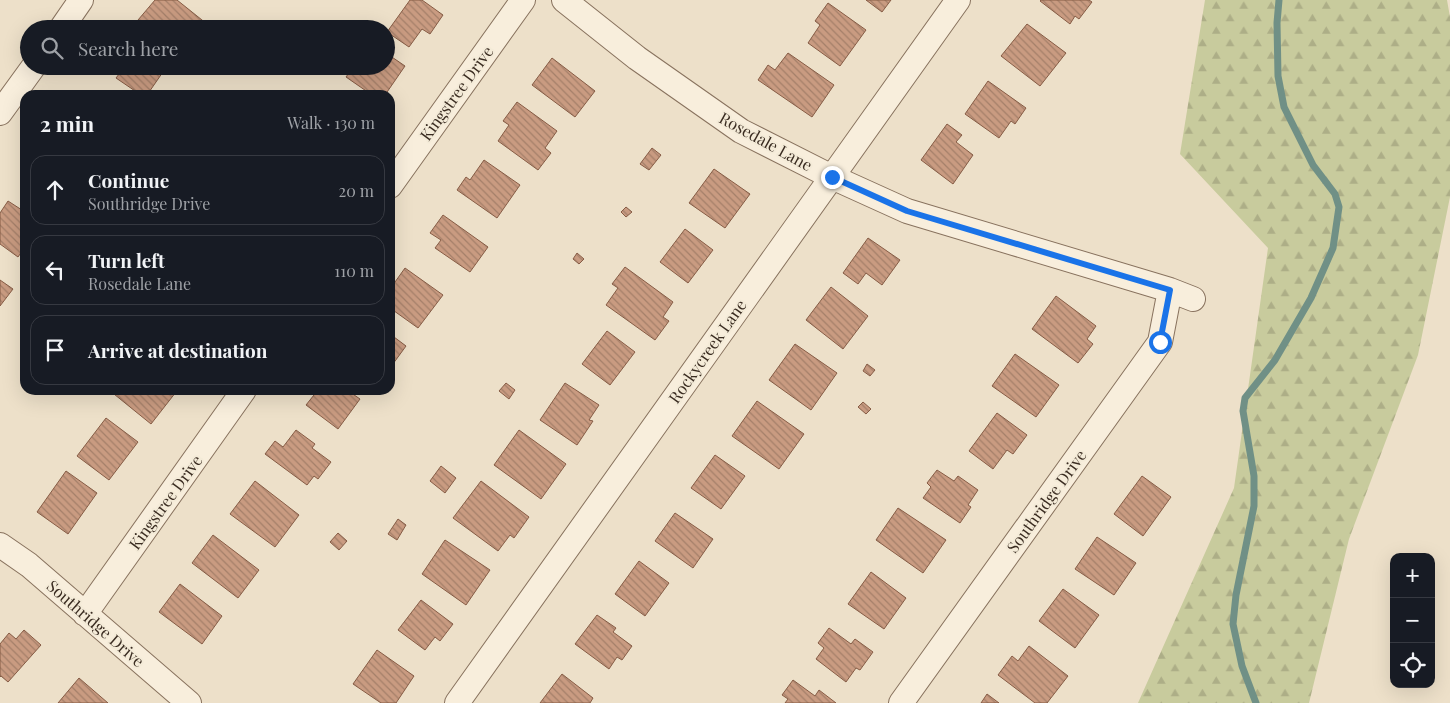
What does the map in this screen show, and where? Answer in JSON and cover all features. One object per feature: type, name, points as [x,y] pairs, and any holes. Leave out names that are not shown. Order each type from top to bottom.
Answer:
[{"type":"street","points":[[67,20],[81,0]]},
{"type":"street","name":"Kingstree Drive","points":[[395,179],[523,0]]},
{"type":"street","name":"Rosedale Lane","points":[[564,0],[637,58],[741,131],[832,177],[907,211],[1170,290],[1193,299]]},
{"type":"street","name":"Rockycreek Lane","points":[[457,703],[958,0]]},
{"type":"street","points":[[0,113],[27,75]]},
{"type":"street","name":"Southridge Drive","points":[[901,703],[1160,342],[1170,290]]},
{"type":"street","name":"Kingstree Drive","points":[[85,614],[240,395]]},
{"type":"street","name":"Southridge Drive","points":[[0,545],[29,565],[189,703]]},
{"type":"green space","points":[[1205,0],[1447,0],[1450,17],[1450,197],[1418,355],[1349,539],[1309,703],[1138,703],[1234,488],[1268,248],[1180,154]]},
{"type":"building","points":[[155,0],[177,0],[202,20],[138,20]]},
{"type":"building","points":[[410,0],[422,0],[443,15],[430,34],[422,29],[409,47],[395,37],[395,21]]},
{"type":"building","points":[[866,0],[891,0],[882,12]]},
{"type":"building","points":[[1041,0],[1089,0],[1092,2],[1079,19],[1075,16],[1070,24]]},
{"type":"building","points":[[828,3],[866,30],[840,66],[808,43],[820,25],[815,21]]},
{"type":"building","points":[[1027,24],[1066,53],[1040,86],[1001,56]]},
{"type":"building","points":[[788,53],[834,85],[812,117],[758,80],[768,65],[775,70]]},
{"type":"building","points":[[552,58],[595,91],[575,117],[532,85]]},
{"type":"building","points":[[395,59],[405,66],[388,90],[365,90],[346,77],[347,75],[395,75]]},
{"type":"building","points":[[118,75],[161,75],[150,90],[134,90],[116,78]]},
{"type":"building","points":[[988,81],[1026,108],[1015,124],[1011,121],[999,138],[965,114]]},
{"type":"building","points":[[517,102],[557,131],[545,148],[551,153],[538,170],[498,141],[509,125],[503,121]]},
{"type":"building","points":[[947,124],[962,135],[956,142],[973,155],[953,184],[921,160]]},
{"type":"building","points":[[652,148],[661,155],[649,170],[640,164]]},
{"type":"building","points":[[484,160],[520,185],[497,218],[457,190],[466,177],[470,180]]},
{"type":"building","points":[[714,169],[750,194],[725,228],[689,203]]},
{"type":"building","points":[[8,201],[20,209],[20,254],[18,257],[0,244],[0,213]]},
{"type":"building","points":[[626,207],[632,212],[626,217],[621,212]]},
{"type":"building","points":[[443,215],[488,247],[470,272],[435,248],[441,240],[430,233]]},
{"type":"building","points":[[685,229],[713,250],[688,283],[660,262]]},
{"type":"building","points":[[868,238],[900,260],[882,285],[866,273],[858,284],[843,273]]},
{"type":"building","points":[[577,253],[584,259],[579,264],[573,259]]},
{"type":"building","points":[[625,267],[673,302],[663,317],[669,321],[655,340],[606,305],[618,288],[612,284]]},
{"type":"building","points":[[405,268],[443,295],[418,328],[395,312],[395,282]]},
{"type":"building","points":[[0,280],[13,289],[0,306]]},
{"type":"building","points":[[831,287],[868,316],[843,349],[806,320]]},
{"type":"building","points":[[1056,296],[1096,326],[1087,339],[1093,344],[1078,363],[1032,329]]},
{"type":"building","points":[[607,331],[635,352],[610,385],[582,364]]},
{"type":"building","points":[[395,338],[406,346],[395,361]]},
{"type":"building","points":[[795,344],[837,373],[811,410],[769,380]]},
{"type":"building","points":[[1015,354],[1059,385],[1036,417],[992,386]]},
{"type":"building","points":[[867,364],[875,370],[870,376],[863,371]]},
{"type":"building","points":[[506,383],[515,390],[509,399],[499,391]]},
{"type":"building","points":[[565,383],[599,405],[589,420],[593,421],[577,445],[540,420]]},
{"type":"building","points":[[115,395],[174,395],[151,424]]},
{"type":"building","points":[[314,395],[354,395],[360,399],[338,429],[306,405]]},
{"type":"building","points":[[757,401],[804,434],[779,469],[732,436]]},
{"type":"building","points":[[863,402],[871,409],[866,414],[858,407]]},
{"type":"building","points":[[997,413],[1027,435],[1013,454],[1007,450],[993,469],[969,451]]},
{"type":"building","points":[[106,418],[138,442],[109,480],[77,456]]},
{"type":"building","points":[[296,430],[315,444],[312,448],[331,462],[318,479],[314,476],[307,485],[265,454],[275,441],[283,447]]},
{"type":"building","points":[[519,430],[566,464],[541,499],[494,465]]},
{"type":"building","points":[[715,455],[745,476],[721,509],[691,488]]},
{"type":"building","points":[[441,466],[456,478],[445,493],[430,481]]},
{"type":"building","points":[[937,470],[954,481],[958,476],[978,490],[968,505],[971,507],[960,523],[923,498],[931,487],[927,483]]},
{"type":"building","points":[[66,471],[97,493],[68,534],[37,512]]},
{"type":"building","points":[[1142,476],[1171,497],[1143,536],[1114,514]]},
{"type":"building","points":[[255,481],[299,515],[275,547],[230,514]]},
{"type":"building","points":[[481,481],[529,517],[514,538],[510,535],[498,551],[453,518]]},
{"type":"building","points":[[898,508],[946,540],[923,573],[876,540]]},
{"type":"building","points":[[675,513],[713,539],[693,568],[655,541]]},
{"type":"building","points":[[398,519],[406,525],[397,540],[388,534]]},
{"type":"building","points":[[338,533],[347,541],[339,550],[330,542]]},
{"type":"building","points":[[213,535],[259,570],[238,598],[192,563]]},
{"type":"building","points":[[1097,537],[1136,563],[1114,595],[1075,569]]},
{"type":"building","points":[[445,540],[490,570],[466,605],[422,574]]},
{"type":"building","points":[[639,561],[669,583],[645,616],[615,594]]},
{"type":"building","points":[[871,572],[906,598],[884,629],[848,604]]},
{"type":"building","points":[[180,584],[222,616],[202,644],[159,612]]},
{"type":"building","points":[[1063,589],[1099,615],[1075,648],[1039,621]]},
{"type":"building","points":[[421,600],[453,624],[440,641],[435,637],[425,650],[398,630]]},
{"type":"building","points":[[597,615],[616,628],[613,632],[632,646],[622,660],[617,657],[609,669],[575,644]]},
{"type":"building","points":[[829,628],[851,644],[855,639],[873,652],[860,670],[856,668],[846,682],[816,659],[824,648],[818,643]]},
{"type":"building","points":[[24,630],[41,645],[8,682],[0,677],[0,644],[9,633],[16,639]]},
{"type":"building","points":[[1029,646],[1068,676],[1047,703],[1035,703],[998,675],[1012,656],[1018,661]]},
{"type":"building","points":[[377,650],[414,676],[396,703],[381,703],[353,684]]},
{"type":"building","points":[[562,674],[593,698],[590,703],[540,703]]},
{"type":"building","points":[[79,678],[108,703],[58,703]]},
{"type":"building","points":[[793,680],[815,696],[819,690],[836,703],[785,703],[788,699],[782,695]]},
{"type":"building","points":[[987,694],[999,703],[981,703]]},
{"type":"waterway","points":[[1256,703],[1242,666],[1233,624],[1236,595],[1254,506],[1254,476],[1243,411],[1245,398],[1275,360],[1311,298],[1333,248],[1339,207],[1335,194],[1313,165],[1284,107],[1278,76],[1277,23],[1279,0]]},
{"type":"route","points":[[832,177],[907,211],[1170,290],[1160,342]]}]
